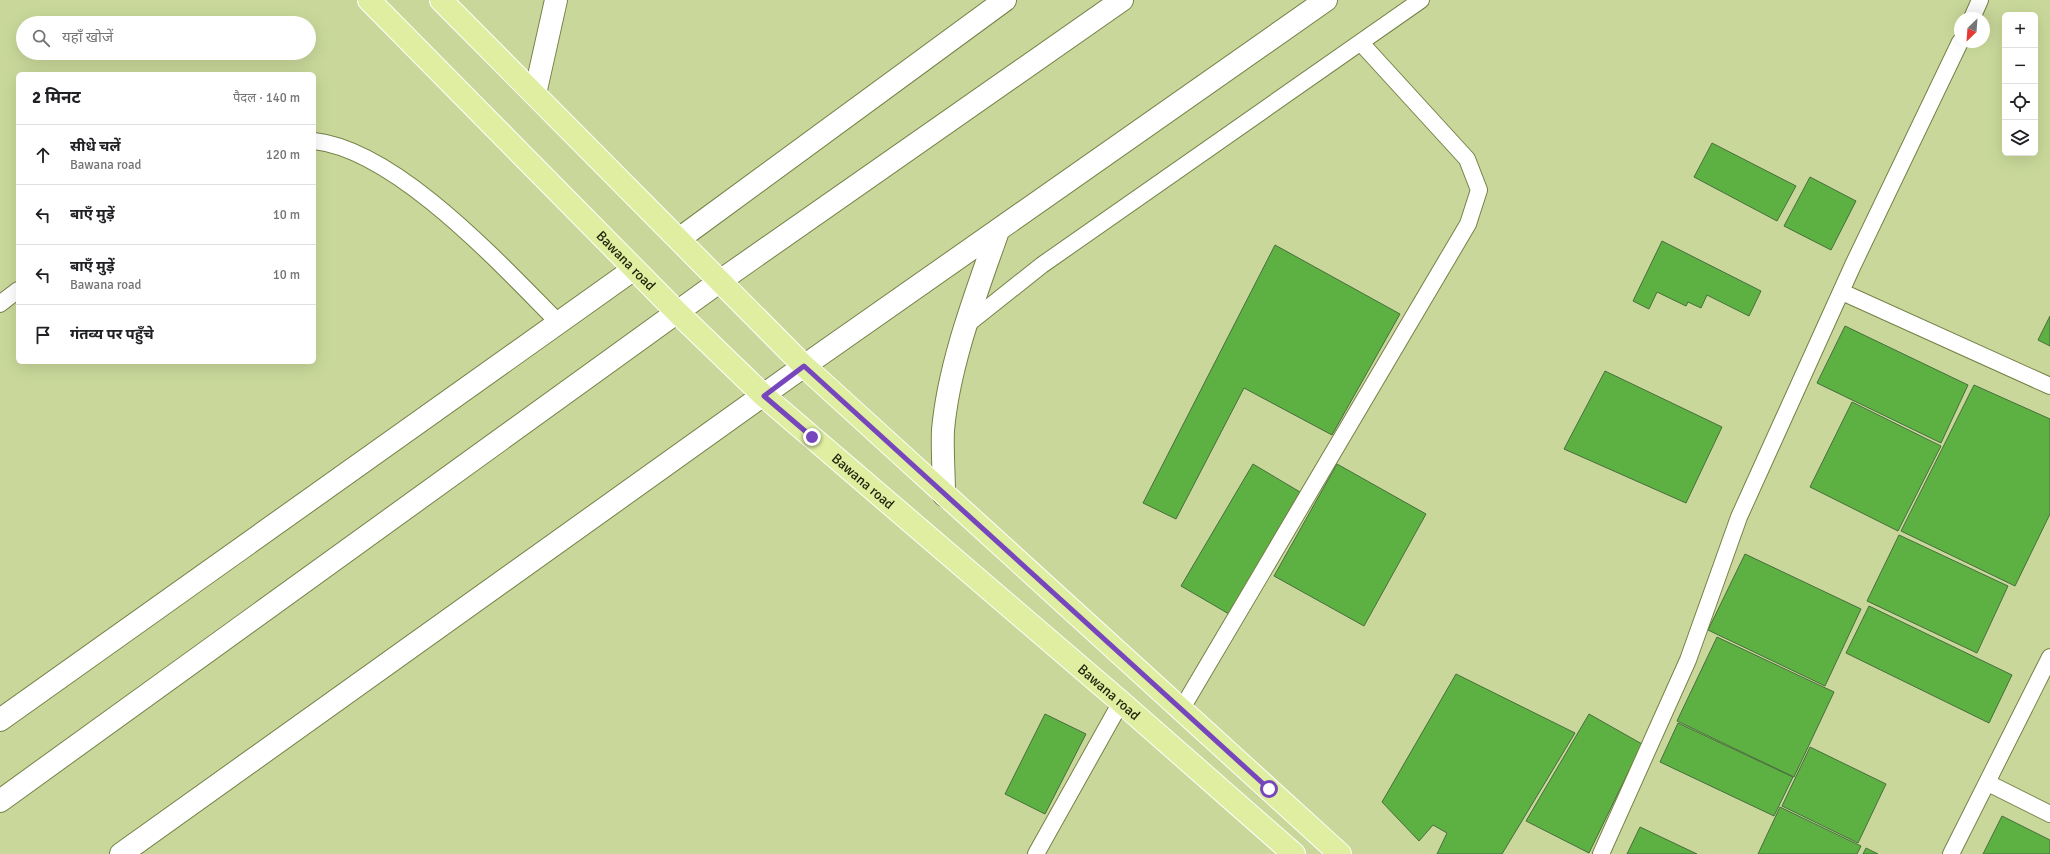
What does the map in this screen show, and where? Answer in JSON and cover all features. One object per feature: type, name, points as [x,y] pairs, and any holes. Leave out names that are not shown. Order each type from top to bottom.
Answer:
[{"type":"main road","name":"Bawana road","points":[[369,0],[634,269],[764,396],[1121,702],[1294,854]]},
{"type":"main road","points":[[441,0],[804,366],[1340,854]]},
{"type":"street","points":[[534,94],[556,0]]},
{"type":"street","points":[[679,239],[1005,0]]},
{"type":"street","points":[[0,801],[720,281],[1122,0]]},
{"type":"street","points":[[121,854],[804,366],[1326,0]]},
{"type":"street","points":[[944,494],[943,431],[948,398],[964,327],[998,230]]},
{"type":"street","points":[[0,720],[634,269]]},
{"type":"lane","points":[[964,327],[1042,265],[1421,0]]},
{"type":"lane","points":[[1975,12],[1980,0]]},
{"type":"lane","points":[[1181,710],[1468,224],[1479,190],[1467,159],[1361,43]]},
{"type":"lane","points":[[1600,854],[1688,660],[1739,518],[1842,292],[1957,48]]},
{"type":"lane","points":[[316,141],[355,151],[389,170],[483,247],[559,323]]},
{"type":"lane","points":[[0,304],[16,292]]},
{"type":"lane","points":[[1842,292],[2050,386]]},
{"type":"lane","points":[[1951,854],[2050,657]]},
{"type":"lane","points":[[1036,854],[1121,702]]},
{"type":"lane","points":[[1988,783],[2050,814]]},
{"type":"building","points":[[1712,143],[1796,186],[1777,221],[1694,177]]},
{"type":"building","points":[[1810,177],[1856,201],[1831,250],[1784,226]]},
{"type":"building","points":[[1662,241],[1761,291],[1749,316],[1707,295],[1701,308],[1688,302],[1686,306],[1657,292],[1649,309],[1633,301]]},
{"type":"building","points":[[1275,245],[1400,314],[1332,435],[1244,388],[1176,519],[1143,503]]},
{"type":"building","points":[[2050,316],[2050,346],[2038,340]]},
{"type":"building","points":[[1845,326],[1968,385],[1941,443],[1817,383]]},
{"type":"building","points":[[1605,371],[1722,427],[1686,503],[1564,449]]},
{"type":"building","points":[[1974,385],[2050,419],[2050,514],[2015,586],[1901,531]]},
{"type":"building","points":[[1852,402],[1941,446],[1898,531],[1810,487]]},
{"type":"building","points":[[1253,464],[1300,492],[1229,614],[1181,586]]},
{"type":"building","points":[[1337,464],[1426,514],[1364,626],[1274,576]]},
{"type":"building","points":[[1899,535],[2008,586],[1977,653],[1867,601]]},
{"type":"building","points":[[1745,554],[1861,609],[1825,686],[1708,630]]},
{"type":"building","points":[[1869,606],[2012,675],[1989,723],[1846,653]]},
{"type":"building","points":[[1717,637],[1834,692],[1794,777],[1677,721]]},
{"type":"building","points":[[1456,674],[1575,733],[1502,854],[1437,854],[1447,833],[1433,825],[1419,841],[1382,802]]},
{"type":"building","points":[[1045,714],[1086,734],[1045,814],[1005,794]]},
{"type":"building","points":[[1589,714],[1642,744],[1589,853],[1526,821]]},
{"type":"building","points":[[1678,723],[1793,777],[1774,816],[1660,762]]},
{"type":"building","points":[[1810,747],[1886,784],[1858,843],[1782,806]]},
{"type":"building","points":[[1780,807],[1861,846],[1857,854],[1758,854]]},
{"type":"building","points":[[2002,816],[2050,840],[2050,854],[1983,854]]},
{"type":"building","points":[[1640,827],[1697,854],[1627,854]]},
{"type":"building","points":[[1866,848],[1878,854],[1863,854]]},
{"type":"route","points":[[812,437],[764,396],[804,366],[1269,789]]}]
